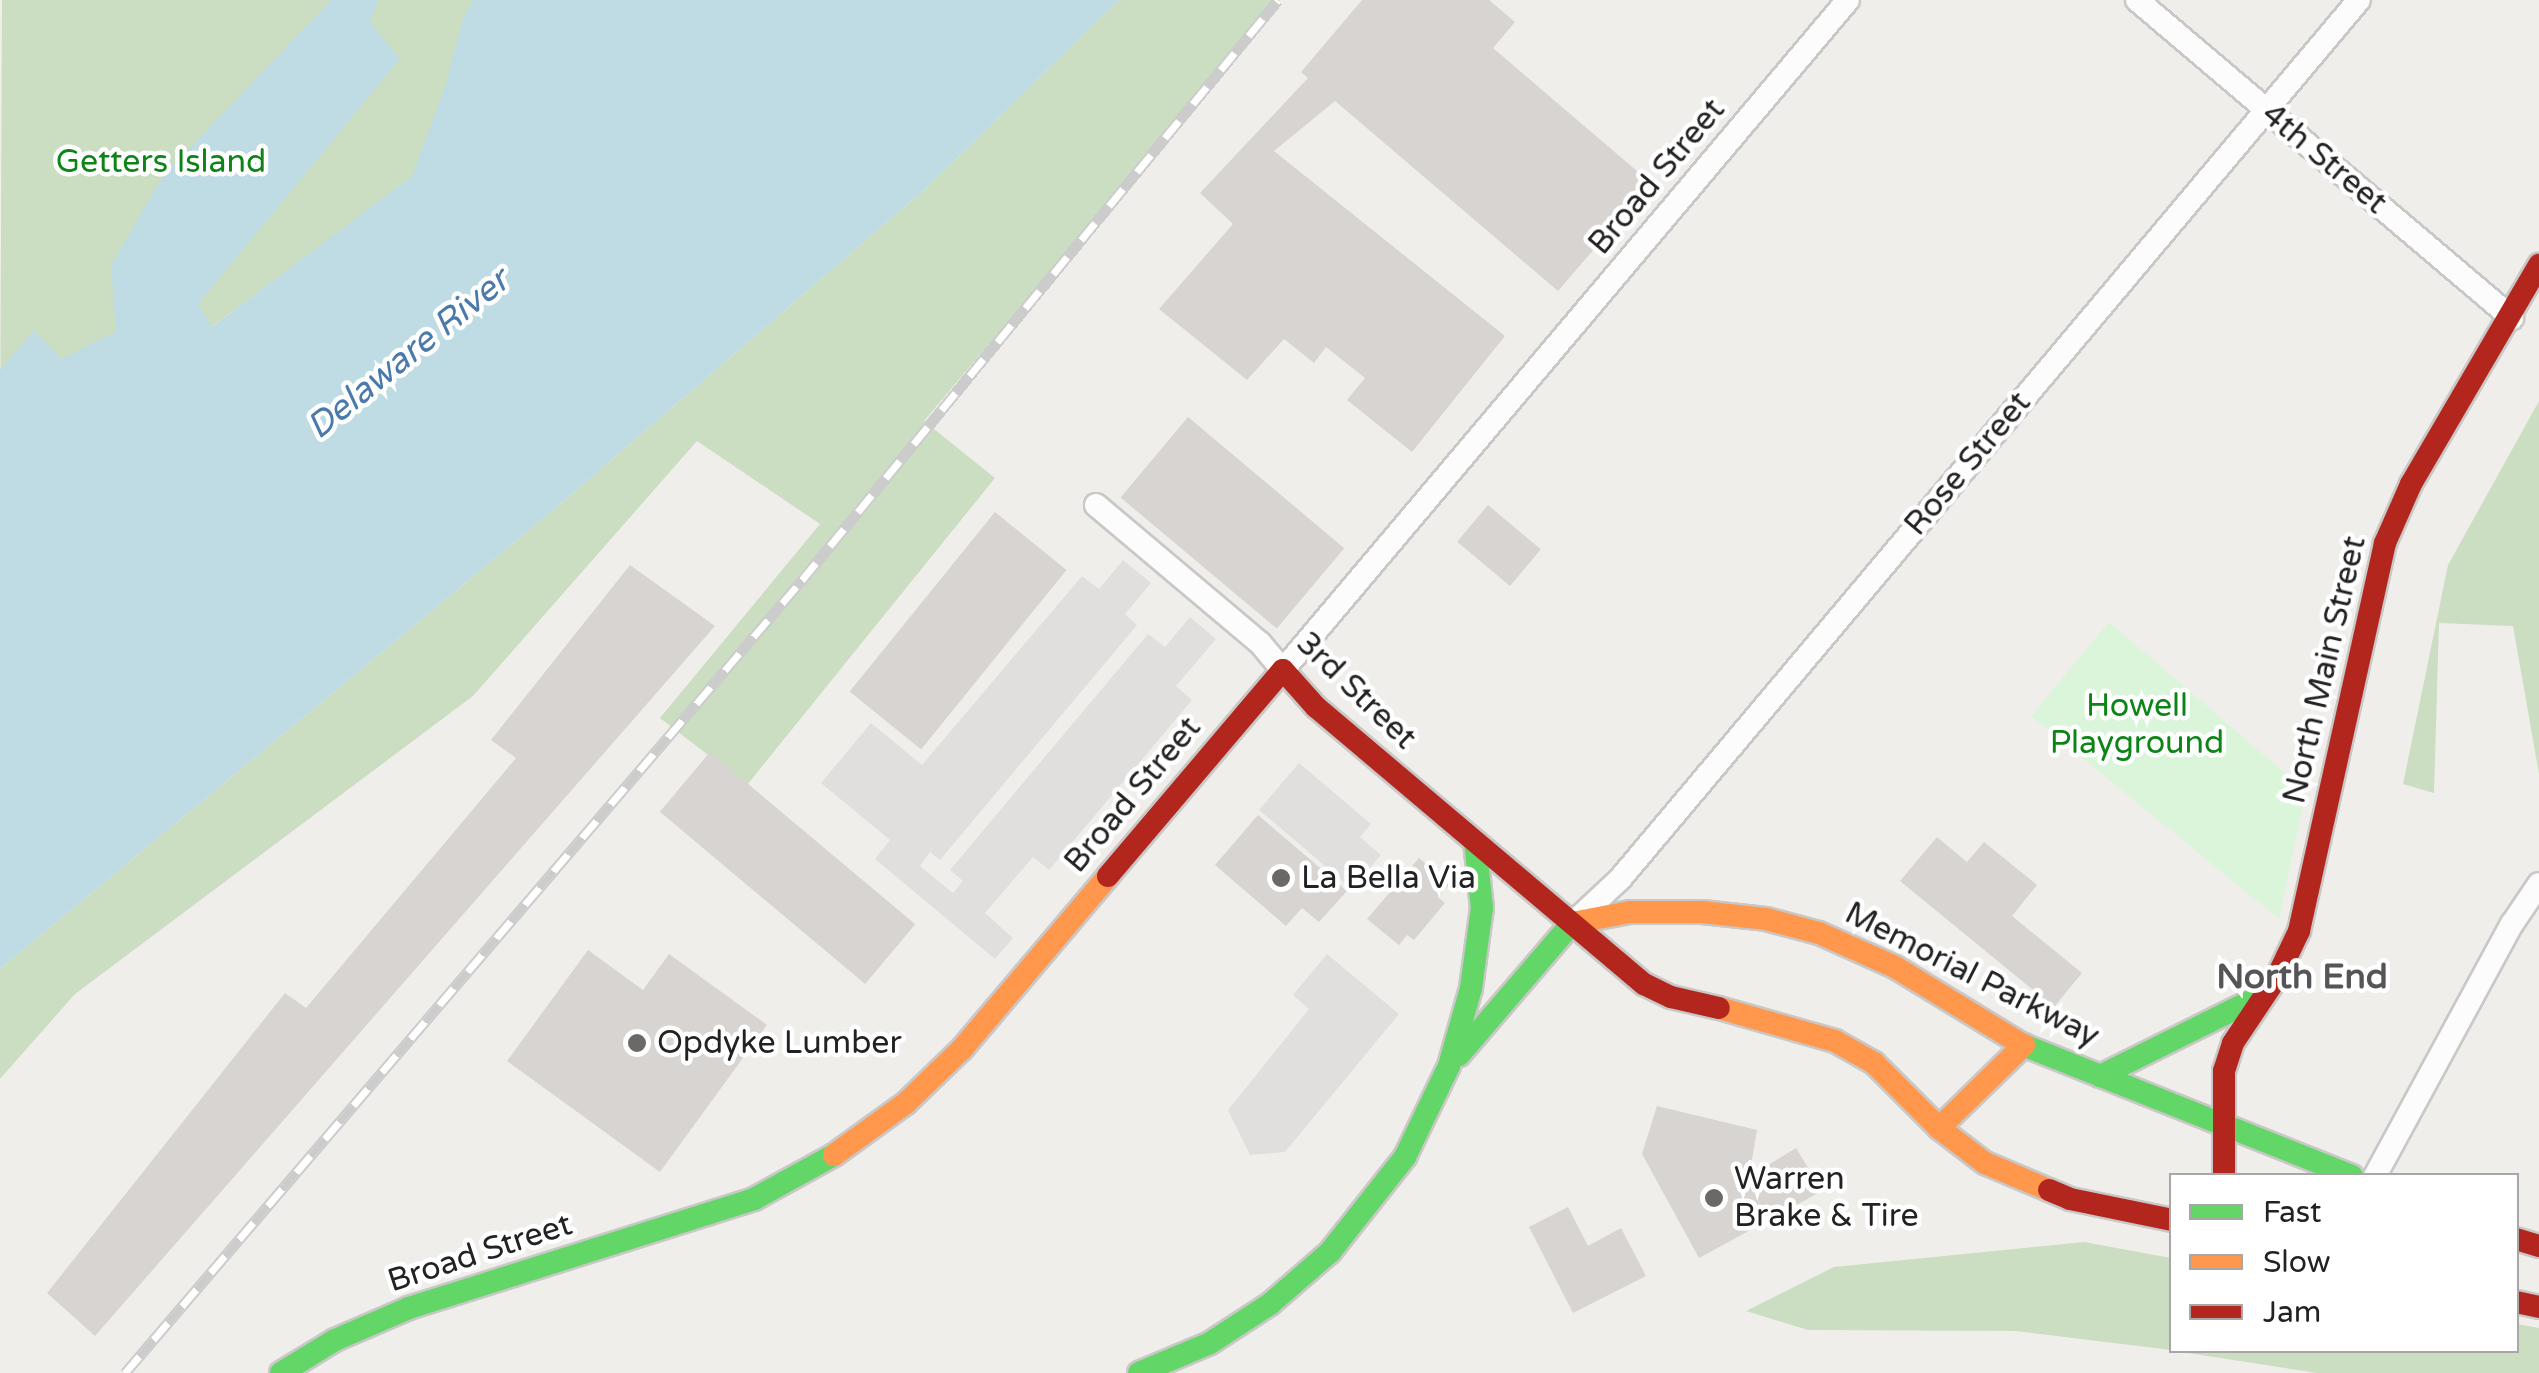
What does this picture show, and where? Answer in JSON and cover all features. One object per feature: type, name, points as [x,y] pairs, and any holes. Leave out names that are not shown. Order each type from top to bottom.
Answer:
[{"type":"main road","name":"North Main Street","points":[[2224,1173],[2222,1085],[2228,1057],[2299,932],[2385,542],[2411,484],[2512,318],[2539,265]]},
{"type":"main road","name":"3rd Street","points":[[1284,670],[1316,707],[1572,923]]},
{"type":"main road","name":"Broad Street","points":[[281,1373],[335,1340],[409,1308],[754,1199],[850,1146],[906,1103],[962,1049],[1284,670]]},
{"type":"main road","points":[[1140,1373],[1239,1325],[1330,1252],[1405,1158],[1449,1066],[1478,948],[1482,908],[1475,841]]},
{"type":"main road","name":"Memorial Parkway","points":[[1572,923],[1652,911],[1735,914],[1793,925],[1870,954],[2024,1045],[2344,1173]]},
{"type":"main road","points":[[1449,1066],[1572,923],[1657,992],[1804,1029],[1856,1052],[1888,1075],[1939,1128],[1985,1163],[2038,1189],[2169,1219]]},
{"type":"main road","points":[[2100,1076],[2261,996]]},
{"type":"main road","points":[[1939,1128],[2024,1045]]},
{"type":"street","name":"Broad Street","points":[[1284,670],[1848,0]]},
{"type":"street","name":"4th Street","points":[[2137,0],[2512,318]]},
{"type":"street","name":"Rose Street","points":[[1572,923],[1620,878],[2359,0]]},
{"type":"street","name":"3rd Street","points":[[1096,506],[1260,643],[1284,670]]},
{"type":"street","points":[[2377,1173],[2512,924],[2539,884]]},
{"type":"green space","name":"Getters Island","points":[[2,0],[608,0],[589,42],[338,233],[85,421],[0,458]]},
{"type":"green space","points":[[1119,0],[1280,0],[924,421],[995,478],[747,785],[660,718],[820,524],[697,441],[473,696],[75,994],[0,1079],[0,969],[559,505],[923,191]]},
{"type":"green space","points":[[2539,401],[2539,774],[2513,626],[2439,623],[2434,793],[2403,784],[2448,565]]},
{"type":"green space","name":"Howell Playground","points":[[2109,622],[2306,791],[2279,919],[2031,716]]},
{"type":"green space","points":[[2084,1242],[2169,1258],[2169,1350],[2016,1331],[1808,1330],[1746,1311],[1834,1267]]},
{"type":"green space","points":[[2519,1324],[2539,1328],[2539,1373],[2317,1373],[2188,1353],[2519,1353]]},
{"type":"shaded area","points":[[1123,560],[1151,583],[1125,614],[1137,625],[940,860],[930,852],[920,866],[953,893],[963,881],[950,870],[1148,634],[1165,647],[1190,617],[1216,639],[1176,686],[1192,700],[1049,870],[1033,857],[985,913],[1013,938],[995,959],[875,859],[890,840],[821,783],[871,723],[922,765],[1082,576],[1099,589]]},
{"type":"shaded area","points":[[1299,763],[1371,824],[1360,837],[1381,855],[1352,889],[1259,810]]},
{"type":"shaded area","points":[[1327,954],[1399,1014],[1285,1152],[1250,1155],[1228,1110],[1309,1009],[1293,995]]},
{"type":"water","name":"Delaware River","points":[[331,0],[378,0],[370,22],[400,59],[198,304],[212,327],[412,176],[445,87],[463,18],[473,0],[1119,0],[923,191],[559,505],[0,969],[0,370],[34,330],[62,359],[116,331],[111,266],[162,177]]},
{"type":"building","points":[[1362,0],[1489,0],[1515,22],[1493,48],[1651,183],[1558,291],[1335,101],[1274,151],[1505,336],[1412,452],[1347,400],[1365,378],[1326,347],[1314,363],[1284,339],[1247,380],[1159,309],[1233,224],[1200,193],[1308,78],[1301,72]]},
{"type":"building","points":[[1188,417],[1344,548],[1277,629],[1121,497]]},
{"type":"building","points":[[1488,505],[1541,549],[1510,586],[1457,542]]},
{"type":"building","points":[[995,512],[1066,570],[921,749],[850,692]]},
{"type":"building","points":[[630,565],[715,626],[95,1336],[47,1293],[285,993],[306,1008],[516,758],[491,740]]},
{"type":"building","points":[[710,752],[915,924],[865,984],[660,812]]},
{"type":"building","name":"La Bella Via","points":[[1258,815],[1347,891],[1319,922],[1302,908],[1286,926],[1215,865]]},
{"type":"building","points":[[1937,837],[1967,862],[1984,842],[2037,885],[2012,916],[2082,973],[2054,1007],[1900,881]]},
{"type":"building","points":[[1419,858],[1450,884],[1438,897],[1445,903],[1414,940],[1407,935],[1399,945],[1367,919]]},
{"type":"building","name":"Opdyke Lumber","points":[[588,950],[643,990],[669,954],[767,1025],[660,1172],[507,1061]]},
{"type":"building","name":"Warren Brake & Tire","points":[[1657,1106],[1757,1130],[1749,1177],[1796,1148],[1822,1191],[1699,1258],[1642,1154]]},
{"type":"building","points":[[1568,1207],[1588,1246],[1621,1228],[1646,1276],[1573,1313],[1529,1227]]},
{"type":"railway","points":[[125,1373],[802,580],[1278,0]]},
{"type":"traffic: fast","points":[[1139,1373],[1210,1343],[1270,1304],[1330,1252],[1405,1157],[1449,1066],[1471,988],[1482,908],[1475,841]]},
{"type":"traffic: fast","points":[[1459,1055],[1572,923]]},
{"type":"traffic: fast","points":[[2100,1076],[2261,996]]},
{"type":"traffic: fast","points":[[2023,1045],[2344,1173]]},
{"type":"traffic: fast","points":[[281,1373],[335,1340],[409,1308],[754,1199],[834,1155]]},
{"type":"traffic: slow","points":[[834,1155],[906,1103],[962,1049],[1108,876]]},
{"type":"traffic: slow","points":[[1572,923],[1630,912],[1702,912],[1766,919],[1819,933],[1895,967],[2023,1045]]},
{"type":"traffic: slow","points":[[1719,1008],[1835,1041],[1874,1063],[1939,1128],[1985,1163],[2049,1190]]},
{"type":"traffic: slow","points":[[1939,1128],[2024,1045]]},
{"type":"traffic: jam","points":[[2224,1173],[2224,1071],[2233,1043],[2277,977],[2299,931],[2385,543],[2411,484],[2539,265]]},
{"type":"traffic: jam","points":[[1108,876],[1283,670],[1316,707],[1644,984],[1671,997],[1719,1008]]},
{"type":"traffic: jam","points":[[2049,1190],[2070,1199],[2169,1219]]},
{"type":"traffic: jam","points":[[2519,1240],[2539,1246]]},
{"type":"traffic: jam","points":[[2519,1303],[2539,1307]]},
{"type":"place","name":"La Bella Via","points":[[1281,878]]},
{"type":"place","name":"Opdyke Lumber","points":[[637,1043]]},
{"type":"place","name":"Warren Brake & Tire","points":[[1714,1198]]},
{"type":"district","name":"North End","points":[[2302,977]]}]
